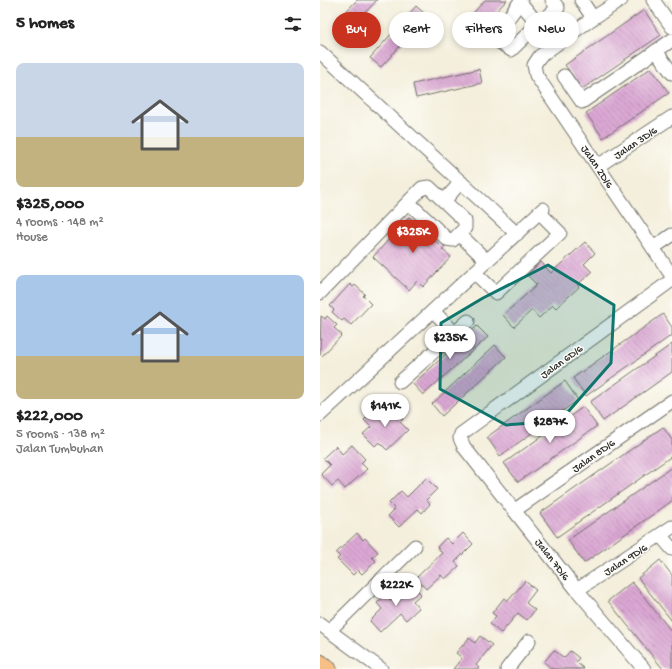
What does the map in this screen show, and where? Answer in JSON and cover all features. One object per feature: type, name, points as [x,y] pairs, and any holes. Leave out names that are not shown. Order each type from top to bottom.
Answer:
[{"type":"main road","points":[[320,663],[328,669]]},
{"type":"street","points":[[552,0],[558,8],[553,12]]},
{"type":"street","points":[[581,0],[593,18],[621,0]]},
{"type":"street","points":[[653,0],[672,27]]},
{"type":"street","name":"Jalan 2D/6","points":[[593,18],[540,56],[534,65],[536,76],[672,276]]},
{"type":"street","points":[[564,76],[582,102],[672,40]]},
{"type":"street","points":[[656,51],[672,73]]},
{"type":"street","points":[[320,52],[517,234]]},
{"type":"street","name":"Jalan 3D/6","points":[[598,166],[672,117]]},
{"type":"street","points":[[444,201],[461,182]]},
{"type":"street","points":[[320,293],[408,202],[422,188],[429,186],[465,221],[465,228],[453,240],[447,239],[408,202]]},
{"type":"street","points":[[320,415],[542,211],[560,234],[496,293],[475,273]]},
{"type":"street","points":[[459,234],[487,261]]},
{"type":"street","points":[[653,248],[672,235]]},
{"type":"street","name":"Jalan 6D/6","points":[[464,448],[461,441],[461,434],[672,280]]},
{"type":"street","points":[[433,311],[455,333]]},
{"type":"street","points":[[400,382],[468,321]]},
{"type":"street","name":"Jalan 8D/6","points":[[514,510],[672,402]]},
{"type":"street","name":"Jalan 7D/6","points":[[464,448],[577,590],[644,669]]},
{"type":"street","name":"Jalan 9D/6","points":[[577,590],[661,536],[672,527]]},
{"type":"street","points":[[661,536],[672,549]]},
{"type":"street","points":[[381,669],[324,628],[415,546]]},
{"type":"street","points":[[507,669],[529,641]]},
{"type":"highlighted area","points":[[548,265],[614,305],[611,363],[560,421],[506,425],[440,389],[441,323],[483,298]]},
{"type":"building","points":[[357,0],[377,0],[366,12],[346,12]]},
{"type":"building","points":[[485,0],[507,0],[496,12],[474,12]]},
{"type":"building","points":[[416,6],[423,12],[411,12]]},
{"type":"building","points":[[644,10],[661,35],[582,89],[565,65]]},
{"type":"building","points":[[389,37],[389,48],[398,48],[381,67],[370,58],[379,48],[381,48],[381,46]]},
{"type":"building","points":[[651,68],[669,93],[603,138],[586,113]]},
{"type":"building","points":[[479,69],[482,83],[416,98],[413,84]]},
{"type":"building","points":[[409,217],[420,226],[425,221],[434,230],[429,235],[439,244],[441,242],[445,246],[442,249],[451,257],[423,287],[417,281],[409,290],[373,257]]},
{"type":"building","points":[[585,242],[595,253],[584,264],[592,272],[577,285],[579,287],[556,308],[553,305],[539,318],[532,310],[514,327],[503,315],[537,285],[527,275],[541,262],[551,273]]},
{"type":"building","points":[[350,284],[353,287],[355,285],[365,294],[363,296],[371,304],[351,325],[344,319],[342,321],[332,312],[334,310],[330,306]]},
{"type":"building","points":[[663,314],[672,327],[672,335],[586,396],[573,378]]},
{"type":"building","points":[[321,316],[325,319],[327,316],[337,325],[334,328],[342,335],[322,356],[320,354]]},
{"type":"building","points":[[477,326],[488,337],[423,395],[413,384]]},
{"type":"building","points":[[672,344],[672,372],[603,421],[590,402]]},
{"type":"building","points":[[495,345],[506,357],[442,416],[432,404]]},
{"type":"building","points":[[565,381],[578,400],[500,456],[487,437]]},
{"type":"building","points":[[378,406],[385,413],[391,407],[403,419],[400,422],[408,430],[387,450],[379,442],[375,446],[363,434],[371,427],[364,420]]},
{"type":"building","points":[[583,407],[597,426],[518,482],[504,463]]},
{"type":"building","points":[[663,427],[672,440],[672,456],[557,537],[540,513]]},
{"type":"building","points":[[352,445],[365,459],[361,463],[367,469],[345,489],[338,481],[332,486],[321,474],[330,465],[323,458],[336,446],[342,454]]},
{"type":"building","points":[[672,467],[672,501],[584,563],[568,540]]},
{"type":"building","points":[[426,478],[437,489],[426,500],[430,504],[422,513],[418,509],[399,527],[388,516],[395,509],[389,503],[401,491],[407,497]]},
{"type":"building","points":[[357,533],[363,540],[365,538],[378,552],[372,557],[376,561],[362,574],[358,570],[353,575],[337,559],[340,557],[336,553]]},
{"type":"building","points":[[463,533],[473,544],[455,562],[459,566],[445,579],[441,575],[426,589],[416,578],[442,553],[437,547],[446,538],[452,544]]},
{"type":"building","points":[[660,560],[672,575],[672,621],[638,578]]},
{"type":"building","points":[[525,581],[536,590],[526,603],[535,610],[527,620],[518,613],[501,633],[490,624],[496,616],[492,613],[504,598],[508,601]]},
{"type":"building","points":[[632,582],[672,632],[672,669],[663,669],[608,601]]},
{"type":"building","points":[[410,583],[421,594],[413,601],[419,608],[406,620],[400,613],[380,632],[370,621],[382,609],[377,603],[386,595],[391,601]]},
{"type":"building","points":[[480,636],[492,645],[476,665],[480,669],[453,669],[462,658],[456,653],[469,638],[475,643]]},
{"type":"building","points":[[554,650],[564,658],[570,651],[579,658],[576,662],[584,669],[552,669],[544,662]]}]
